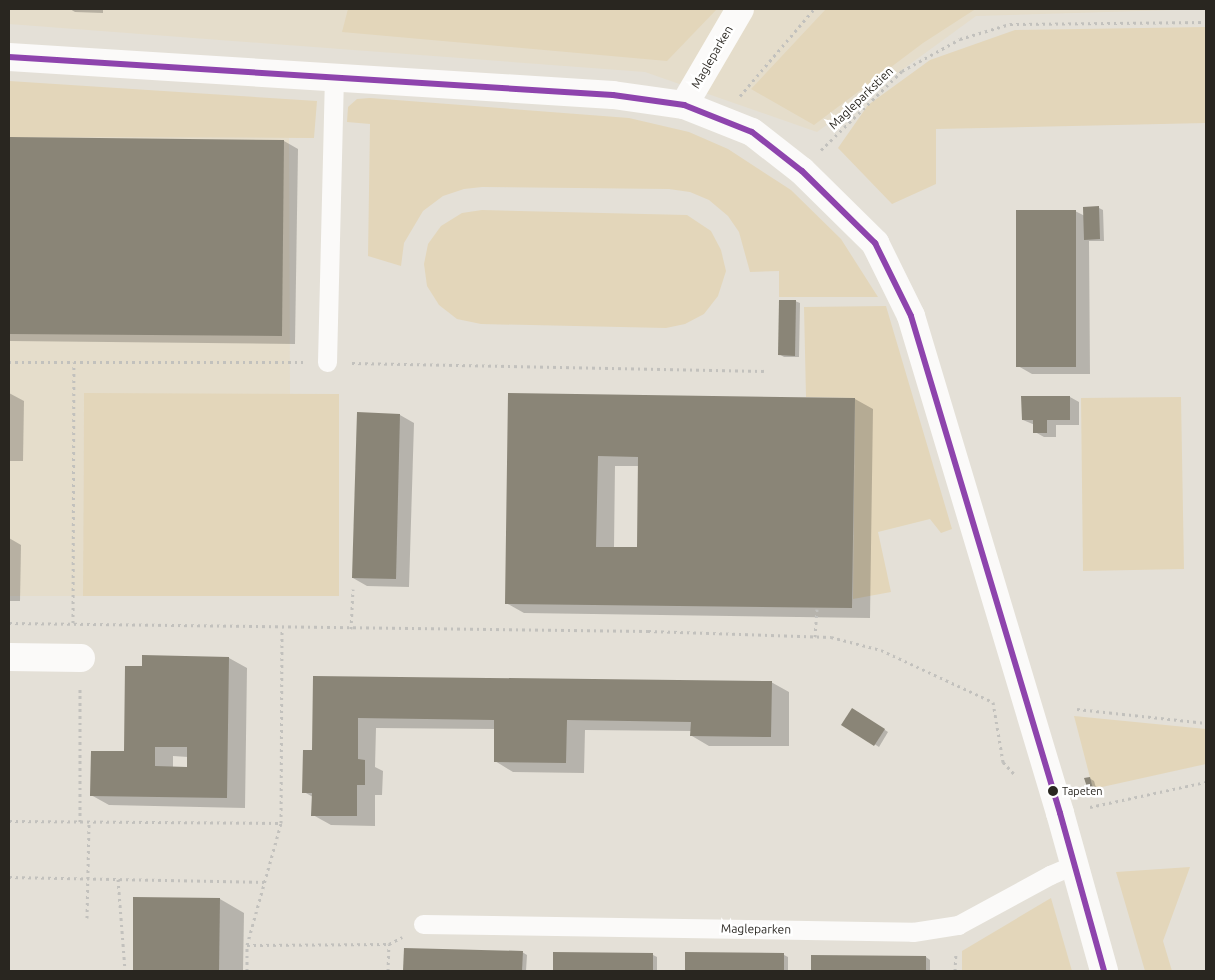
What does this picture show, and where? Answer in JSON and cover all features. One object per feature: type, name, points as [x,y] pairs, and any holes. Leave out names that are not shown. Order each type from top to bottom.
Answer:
[{"type":"street","name":"Magleparken","points":[[684,105],[740,9]]},
{"type":"street","points":[[9,57],[334,79],[613,95],[684,105],[752,132],[802,171],[875,243],[911,316],[1060,814],[1104,971]]},
{"type":"street","points":[[9,657],[80,658]]},
{"type":"lane","points":[[327,362],[334,79]]},
{"type":"lane","name":"Magleparken","points":[[422,924],[913,932],[958,925],[1050,874],[1074,865]]},
{"type":"path","points":[[721,120],[770,56],[814,9]]},
{"type":"path","name":"Magleparkstien","points":[[802,171],[840,129],[902,71],[960,39],[1010,24],[1206,22]]},
{"type":"path","points":[[9,362],[327,362],[765,371]]},
{"type":"path","points":[[74,362],[74,623]]},
{"type":"path","points":[[351,628],[353,589]]},
{"type":"path","points":[[815,637],[817,609]]},
{"type":"path","points":[[9,623],[282,628],[648,631],[831,637],[881,650],[993,702],[1003,762]]},
{"type":"path","points":[[80,822],[80,658],[89,624]]},
{"type":"path","points":[[247,971],[247,945],[281,823],[282,628]]},
{"type":"path","points":[[1077,709],[1206,723]]},
{"type":"path","points":[[1060,814],[1206,782]]},
{"type":"path","points":[[9,821],[281,823]]},
{"type":"path","points":[[87,918],[89,822]]},
{"type":"path","points":[[9,878],[264,882]]},
{"type":"path","points":[[118,879],[124,971]]},
{"type":"path","points":[[247,945],[390,944],[422,924]]},
{"type":"path","points":[[388,971],[390,944]]},
{"type":"shaded area","points":[[9,9],[1206,9],[976,16],[817,132],[645,72],[9,24]]},
{"type":"shaded area","points":[[348,9],[717,9],[667,61],[342,32]]},
{"type":"shaded area","points":[[826,9],[1002,9],[974,10],[923,43],[814,125],[751,89]]},
{"type":"shaded area","points":[[1206,27],[1206,123],[936,129],[936,184],[892,204],[838,148],[868,105],[930,60],[1015,30]]},
{"type":"shaded area","points":[[9,81],[317,101],[314,138],[9,137]]},
{"type":"shaded area","points":[[370,98],[629,118],[689,132],[728,149],[791,190],[841,239],[878,297],[779,297],[779,271],[750,272],[739,232],[728,216],[709,200],[690,192],[669,189],[482,187],[464,189],[443,196],[423,211],[404,243],[401,266],[368,256],[370,124],[347,122],[348,107],[357,99]]},
{"type":"shaded area","points":[[9,137],[289,138],[290,394],[84,394],[83,596],[9,596]]},
{"type":"shaded area","points":[[482,210],[687,215],[711,231],[721,250],[726,271],[718,296],[704,314],[685,324],[666,328],[481,324],[457,319],[439,305],[427,286],[424,264],[428,244],[441,226],[462,213]]},
{"type":"shaded area","points":[[886,306],[952,529],[941,533],[930,519],[878,532],[891,592],[853,599],[855,398],[806,397],[804,307]]},
{"type":"shaded area","points":[[84,393],[339,394],[339,596],[83,596]]},
{"type":"shaded area","points":[[1181,397],[1184,569],[1083,571],[1081,398]]},
{"type":"shaded area","points":[[1074,716],[1206,729],[1206,764],[1093,789]]},
{"type":"shaded area","points":[[1190,867],[1163,941],[1172,971],[1145,971],[1116,872]]},
{"type":"shaded area","points":[[1051,898],[1072,971],[962,971],[962,951]]},
{"type":"building","points":[[9,137],[284,140],[282,336],[9,334]]},
{"type":"building","points":[[1099,206],[1100,239],[1084,240],[1083,207]]},
{"type":"building","points":[[1016,210],[1076,210],[1076,367],[1016,367]]},
{"type":"building","points":[[779,300],[796,300],[795,356],[778,355]]},
{"type":"building","points":[[508,393],[855,398],[852,608],[505,604]],"holes":[[[598,456],[638,457],[637,547],[596,547]]]},
{"type":"building","points":[[1021,396],[1070,396],[1070,420],[1047,420],[1047,433],[1033,433],[1033,420],[1022,420]]},
{"type":"building","points":[[357,412],[400,414],[396,579],[352,578]]},
{"type":"building","points":[[142,655],[229,657],[227,798],[90,796],[91,751],[124,751],[125,666],[142,666]],"holes":[[[155,747],[187,747],[187,767],[155,766]]]},
{"type":"building","points":[[313,676],[772,681],[771,737],[690,736],[691,722],[567,720],[566,763],[494,762],[494,720],[358,718],[358,759],[365,760],[365,785],[357,785],[357,816],[311,816],[312,793],[302,793],[303,750],[312,750]]},
{"type":"building","points":[[852,708],[885,729],[874,746],[841,725]]},
{"type":"building","points":[[1090,777],[1093,789],[1088,790],[1084,778]]},
{"type":"building","points":[[133,897],[220,898],[219,971],[133,971]]},
{"type":"building","points":[[404,948],[523,951],[522,971],[403,971]]},
{"type":"building","points":[[553,952],[653,953],[653,971],[553,971]]},
{"type":"building","points":[[685,952],[784,953],[784,971],[685,971]]},
{"type":"building","points":[[811,955],[926,956],[926,971],[811,971]]},
{"type":"transit line","points":[[9,57],[613,95],[684,105],[752,132],[802,171],[875,243],[911,316],[1060,813],[1104,971]]},
{"type":"place","name":"Tapeten","points":[[1053,791]]}]
